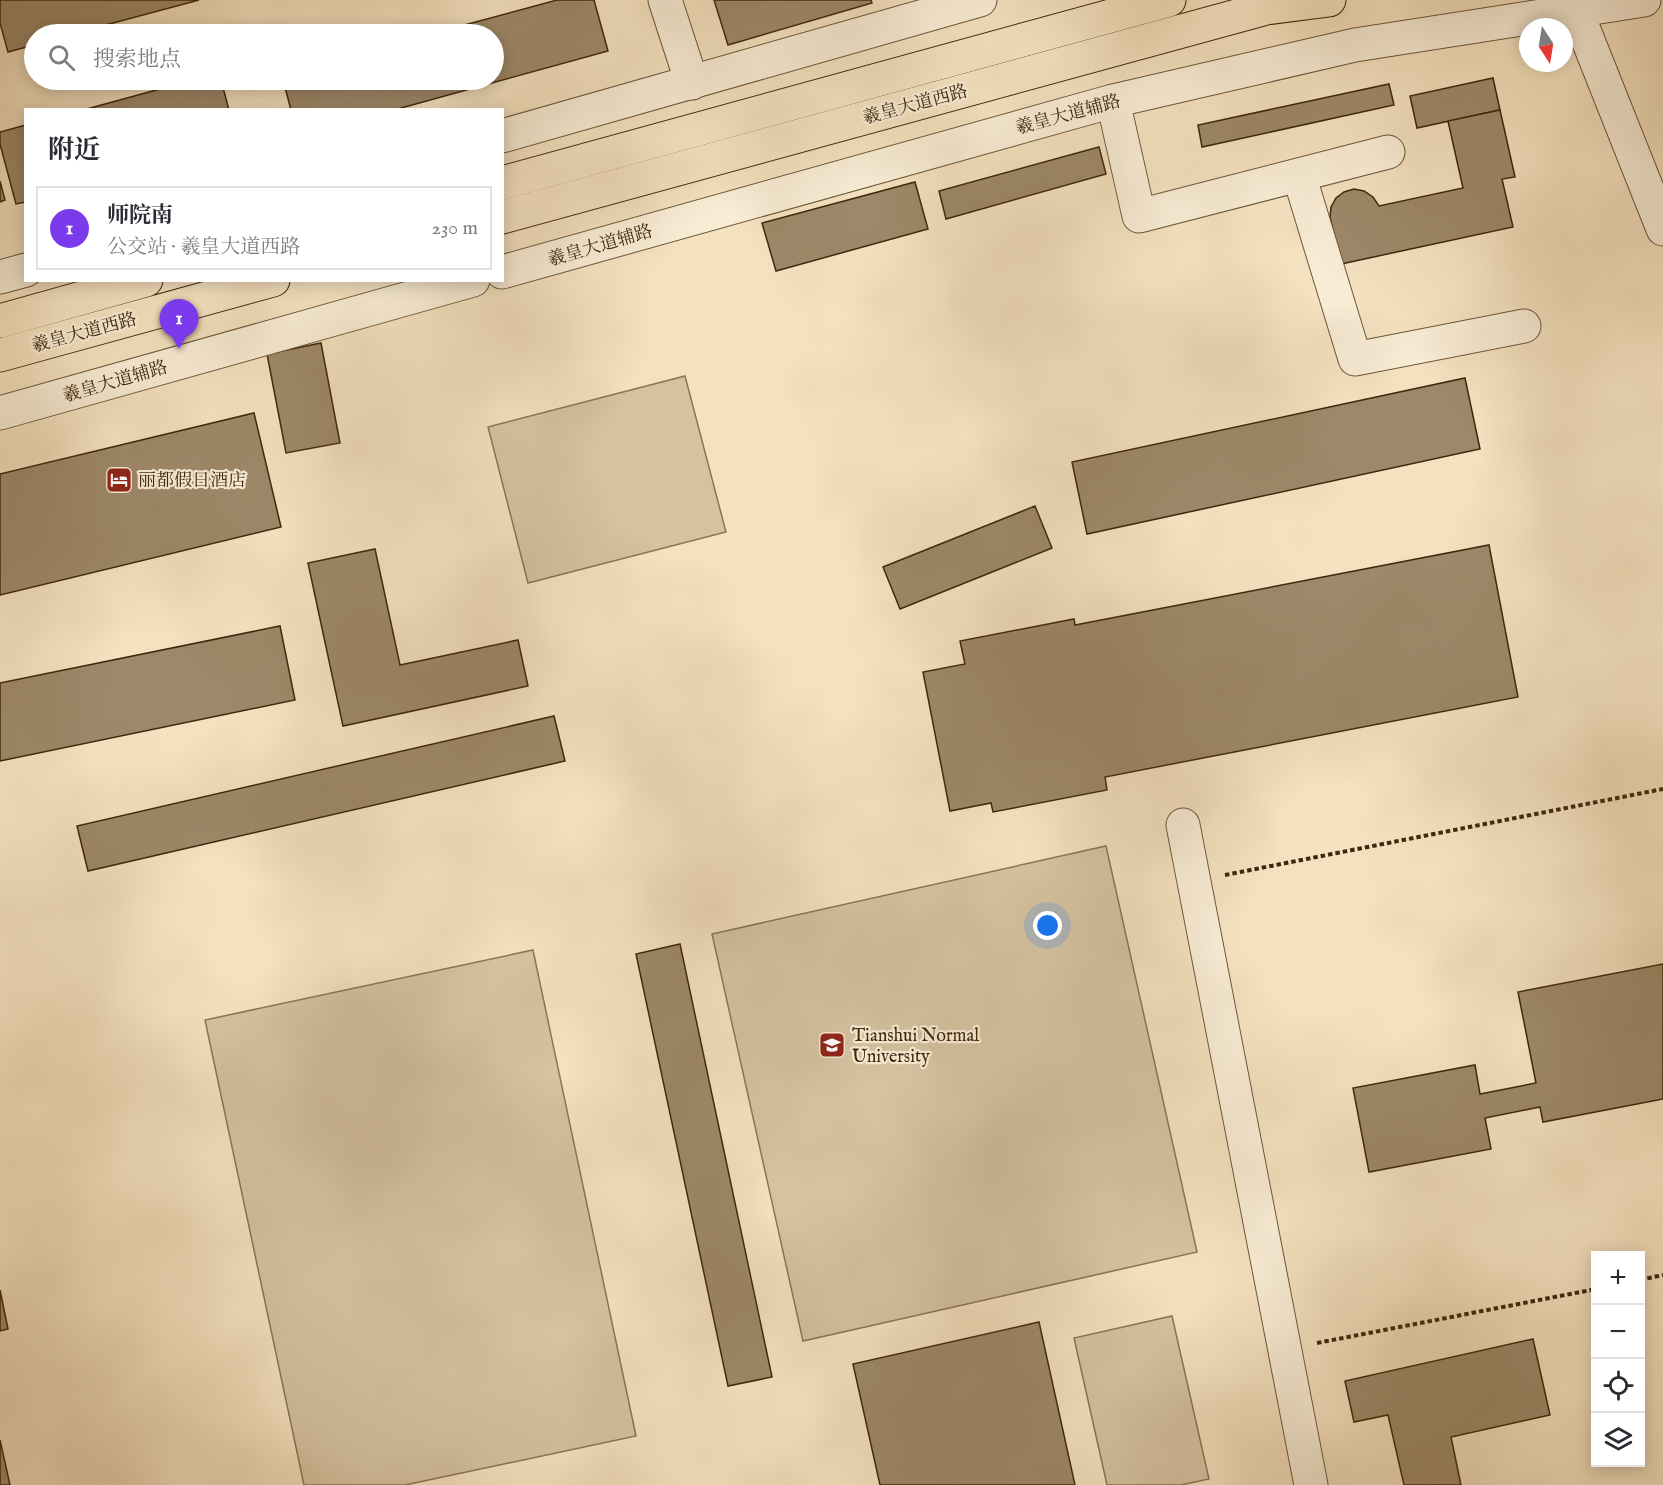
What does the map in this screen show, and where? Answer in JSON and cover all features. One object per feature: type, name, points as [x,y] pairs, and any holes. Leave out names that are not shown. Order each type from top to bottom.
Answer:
[{"type":"main road","name":"羲皇大道西路","points":[[504,182],[1169,0]]},
{"type":"main road","name":"羲皇大道西路","points":[[504,217],[1266,8],[1329,0]]},
{"type":"main road","name":"羲皇大道西路","points":[[0,321],[139,282]]},
{"type":"main road","name":"羲皇大道西路","points":[[0,355],[266,282]]},
{"type":"street","points":[[665,0],[692,83]]},
{"type":"street","points":[[504,135],[980,0]]},
{"type":"street","name":"羲皇大道辅路","points":[[504,271],[1113,101],[1355,45],[1644,0]]},
{"type":"street","points":[[1576,10],[1663,229]]},
{"type":"street","points":[[1113,101],[1139,216],[1388,152]]},
{"type":"street","points":[[1299,175],[1355,359],[1524,326]]},
{"type":"street","points":[[0,277],[24,271]]},
{"type":"street","name":"羲皇大道辅路","points":[[0,413],[466,282]]},
{"type":"street","points":[[1183,825],[1311,1485]]},
{"type":"path","points":[[1194,881],[1663,789]]},
{"type":"path","points":[[1645,1279],[1663,1275]]},
{"type":"path","points":[[1285,1350],[1591,1290]]},
{"type":"shaded area","points":[[685,376],[726,532],[528,583],[488,427]]},
{"type":"shaded area","points":[[1106,846],[1197,1252],[803,1341],[712,934]]},
{"type":"shaded area","points":[[533,950],[636,1436],[405,1485],[304,1485],[205,1020]]},
{"type":"shaded area","points":[[1172,1316],[1209,1479],[1181,1485],[1107,1485],[1074,1338]]},
{"type":"building","points":[[0,0],[199,0],[109,24],[24,24],[24,48],[8,52],[0,23]]},
{"type":"building","points":[[557,0],[594,0],[608,51],[504,80],[504,24],[468,24]]},
{"type":"building","points":[[714,0],[871,0],[872,3],[728,45]]},
{"type":"building","points":[[1493,78],[1500,110],[1417,128],[1410,96]]},
{"type":"building","points":[[1389,84],[1394,105],[1202,147],[1198,125]]},
{"type":"building","points":[[156,90],[224,90],[228,108],[90,108]]},
{"type":"building","points":[[286,90],[467,90],[401,108],[290,108]]},
{"type":"building","points":[[1500,110],[1515,177],[1502,179],[1513,227],[1341,264],[1330,217],[1331,207],[1336,198],[1354,189],[1364,191],[1373,197],[1379,206],[1463,188],[1448,121]]},
{"type":"building","points":[[24,126],[24,202],[16,204],[0,144],[0,132]]},
{"type":"building","points":[[1099,147],[1106,174],[946,219],[939,191]]},
{"type":"building","points":[[0,181],[5,200],[0,202]]},
{"type":"building","points":[[915,182],[928,229],[776,271],[762,223]]},
{"type":"building","points":[[321,343],[340,443],[286,453],[267,354]]},
{"type":"building","points":[[1465,378],[1480,449],[1087,534],[1072,462]]},
{"type":"building","points":[[254,413],[281,527],[0,595],[0,474]]},
{"type":"building","points":[[1035,506],[1052,548],[900,609],[883,567]]},
{"type":"building","points":[[1489,545],[1518,697],[1105,777],[1107,790],[993,812],[991,803],[950,811],[923,672],[965,664],[960,641],[1074,619],[1075,625]]},
{"type":"building","points":[[375,549],[400,665],[518,640],[528,686],[343,726],[308,563]]},
{"type":"building","points":[[280,626],[295,700],[0,761],[0,683]]},
{"type":"building","points":[[554,716],[565,761],[88,871],[77,826]]},
{"type":"building","points":[[680,944],[772,1377],[728,1386],[636,954]]},
{"type":"building","points":[[1663,964],[1663,1099],[1543,1122],[1540,1107],[1485,1118],[1491,1149],[1369,1172],[1353,1088],[1475,1065],[1480,1094],[1536,1083],[1518,992]]},
{"type":"building","points":[[0,1290],[8,1329],[0,1331]]},
{"type":"building","points":[[1039,1322],[1075,1485],[880,1485],[853,1364]]},
{"type":"building","points":[[1533,1339],[1550,1415],[1451,1437],[1461,1485],[1404,1485],[1388,1415],[1354,1422],[1345,1381]]},
{"type":"building","points":[[0,1440],[10,1485],[0,1485]]},
{"type":"place","name":"师院南","points":[[179,349]]},
{"type":"place","name":"丽都假日酒店","points":[[119,480]]},
{"type":"place","name":"Tianshui Normal University","points":[[832,1045]]}]
